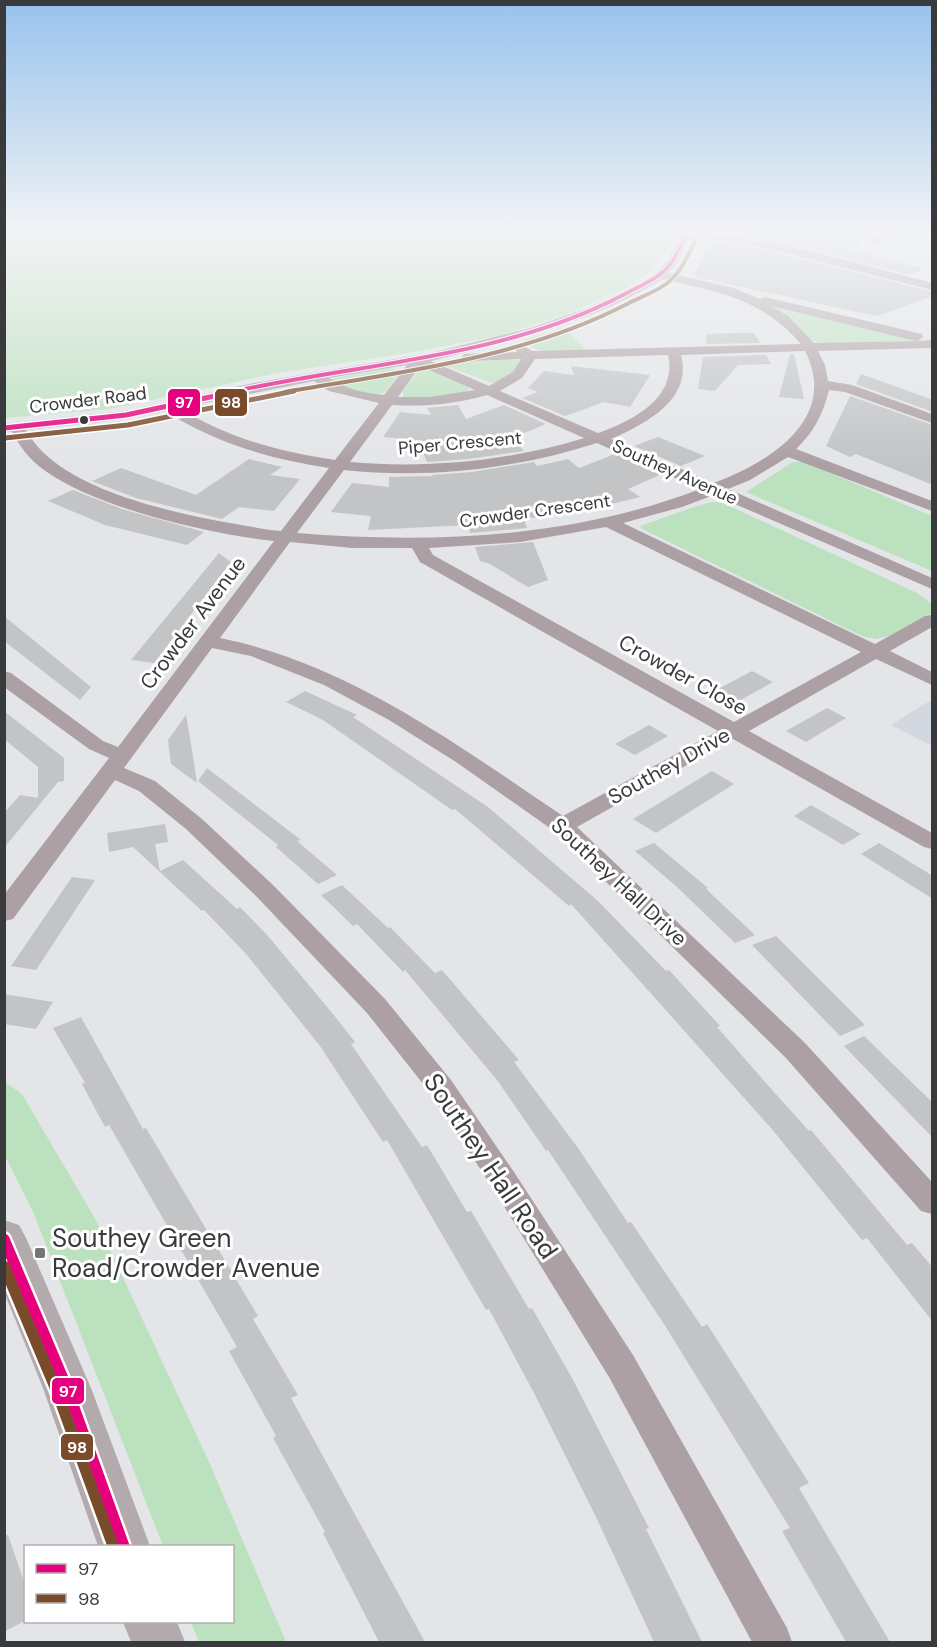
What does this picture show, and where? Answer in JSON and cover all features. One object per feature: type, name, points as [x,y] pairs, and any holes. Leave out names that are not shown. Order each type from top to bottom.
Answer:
[{"type":"street","name":"Crowder Road","points":[[11,427],[126,415],[254,387],[417,360],[508,338],[591,311]]},
{"type":"street","points":[[771,311],[811,348],[824,385],[847,388],[933,419]]},
{"type":"street","points":[[806,311],[933,342]]},
{"type":"street","points":[[508,338],[530,356]]},
{"type":"street","points":[[444,354],[480,357],[530,356],[933,342]]},
{"type":"street","name":"Piper Crescent","points":[[169,407],[205,430],[252,448],[341,465],[400,468],[481,464],[531,457],[623,428],[647,414],[665,398],[676,382],[678,365],[674,352]]},
{"type":"street","points":[[316,376],[324,385],[367,398],[416,402],[445,400],[488,390],[509,382],[527,365],[530,356]]},
{"type":"street","name":"Southey Avenue","points":[[417,360],[933,584]]},
{"type":"street","name":"Crowder Avenue","points":[[4,913],[341,465],[417,360]]},
{"type":"street","name":"Crowder Crescent","points":[[11,427],[34,454],[51,467],[94,491],[131,504],[208,525],[285,537],[418,543],[514,537],[608,522],[714,490],[745,477],[787,451],[810,426],[820,407],[824,385]]},
{"type":"street","points":[[787,451],[933,506]]},
{"type":"street","points":[[608,522],[933,679]]},
{"type":"street","name":"Crowder Close","points":[[418,543],[426,558],[933,843]]},
{"type":"street","name":"Southey Drive","points":[[562,826],[933,620]]},
{"type":"street","name":"Southey Hall Drive","points":[[207,641],[256,651],[331,681],[396,716],[463,758],[562,826],[795,1050],[933,1202]]},
{"type":"street","name":"Southey Hall Road","points":[[4,677],[96,745],[194,824],[257,884],[376,1006],[441,1087],[504,1180],[621,1366],[773,1642]]},
{"type":"street","points":[[4,1238],[67,1388],[123,1545]]},
{"type":"street","points":[[150,1623],[158,1642]]},
{"type":"shaded area","points":[[932,700],[932,746],[891,725],[913,711]]},
{"type":"green space","points":[[5,311],[574,311],[501,335],[420,351],[273,374],[109,409],[5,418]]},
{"type":"green space","points":[[776,311],[795,311],[922,340],[821,344],[808,338]]},
{"type":"green space","points":[[564,328],[587,351],[539,350],[524,343],[524,340],[529,338]]},
{"type":"green space","points":[[458,359],[519,360],[521,363],[509,376],[492,383],[441,364]]},
{"type":"green space","points":[[390,368],[401,370],[388,389],[377,395],[370,396],[356,392],[329,379]]},
{"type":"green space","points":[[418,371],[433,371],[469,388],[467,392],[436,397],[403,397],[403,390]]},
{"type":"green space","points":[[793,462],[804,462],[932,516],[932,571],[746,492]]},
{"type":"green space","points":[[713,502],[723,503],[917,593],[932,604],[932,613],[892,635],[876,639],[862,636],[642,529],[640,526]]},
{"type":"green space","points":[[5,1082],[22,1094],[97,1222],[209,1462],[286,1642],[199,1642],[191,1623],[234,1623],[234,1545],[163,1545],[34,1214],[5,1156]]},
{"type":"building","points":[[853,311],[891,311],[877,316]]},
{"type":"building","points":[[754,333],[760,343],[706,344],[707,334]]},
{"type":"building","points":[[790,354],[794,354],[804,399],[779,397]]},
{"type":"building","points":[[766,355],[771,364],[738,365],[715,391],[698,389],[703,357]]},
{"type":"building","points":[[571,366],[650,375],[630,407],[604,402],[565,416],[522,398],[538,392],[528,388],[544,371],[574,375]]},
{"type":"building","points":[[861,374],[933,400],[933,412],[856,384]]},
{"type":"building","points":[[850,396],[933,425],[933,485],[856,454],[850,457],[826,446]]},
{"type":"building","points":[[458,405],[466,419],[504,405],[546,424],[512,438],[524,451],[468,459],[427,462],[418,440],[383,437],[400,412],[431,415],[427,408]]},
{"type":"building","points":[[658,437],[705,456],[681,466],[634,446]]},
{"type":"building","points":[[615,454],[662,474],[628,489],[640,497],[569,514],[532,518],[522,514],[527,528],[470,533],[468,525],[368,530],[371,516],[331,512],[352,483],[389,487],[389,477],[472,472],[534,462],[537,466],[568,459],[579,468]]},
{"type":"building","points":[[249,459],[282,467],[270,475],[300,479],[274,511],[239,507],[222,519],[136,498],[92,481],[121,468],[196,495]]},
{"type":"building","points":[[73,490],[122,509],[204,532],[187,545],[105,525],[48,501]]},
{"type":"building","points":[[533,542],[548,580],[528,587],[490,564],[480,561],[475,547]]},
{"type":"building","points":[[219,553],[231,562],[154,663],[131,660]]},
{"type":"building","points":[[4,616],[91,687],[80,700],[4,641]]},
{"type":"building","points":[[752,671],[773,682],[730,706],[709,694]]},
{"type":"building","points":[[305,691],[357,715],[353,717],[488,807],[598,901],[666,971],[669,970],[720,1026],[717,1027],[765,1082],[809,1131],[811,1130],[907,1245],[912,1243],[933,1268],[933,1322],[867,1238],[862,1240],[771,1128],[571,904],[569,906],[455,809],[452,810],[323,720],[286,702]]},
{"type":"building","points":[[827,708],[846,718],[806,742],[786,731]]},
{"type":"building","points":[[4,711],[64,758],[64,781],[58,782],[4,848],[4,813],[20,795],[38,798],[38,767],[4,739]]},
{"type":"building","points":[[186,715],[197,783],[171,764],[168,740]]},
{"type":"building","points":[[649,725],[668,736],[635,755],[615,744]]},
{"type":"building","points":[[207,768],[301,840],[297,841],[337,875],[318,884],[276,847],[278,845],[198,781]]},
{"type":"building","points":[[712,771],[734,784],[656,833],[633,819]]},
{"type":"building","points":[[811,805],[861,834],[843,845],[794,816]]},
{"type":"building","points":[[165,824],[168,842],[155,844],[160,871],[183,860],[237,909],[240,907],[268,936],[355,1042],[351,1044],[422,1147],[427,1145],[467,1212],[471,1211],[529,1309],[532,1308],[572,1378],[649,1528],[646,1529],[702,1642],[654,1642],[596,1517],[489,1309],[486,1310],[387,1140],[383,1142],[320,1046],[247,955],[204,910],[202,911],[133,847],[109,852],[107,833]]},
{"type":"building","points":[[654,843],[708,888],[706,889],[755,935],[735,943],[677,887],[635,851]]},
{"type":"building","points":[[879,843],[933,876],[933,899],[861,854]]},
{"type":"building","points":[[72,877],[95,880],[36,970],[11,966]]},
{"type":"building","points":[[342,885],[388,928],[390,927],[435,973],[442,970],[519,1060],[514,1062],[578,1148],[628,1223],[631,1222],[702,1327],[707,1324],[809,1483],[799,1488],[890,1642],[846,1642],[782,1531],[790,1528],[664,1324],[548,1150],[546,1151],[497,1080],[405,970],[403,972],[357,924],[353,926],[321,895]]},
{"type":"building","points":[[776,936],[865,1025],[840,1036],[752,945]]},
{"type":"building","points":[[4,994],[53,1002],[36,1029],[4,1024]]},
{"type":"building","points":[[81,1017],[143,1129],[146,1128],[258,1316],[253,1319],[298,1395],[291,1398],[425,1642],[379,1642],[323,1533],[325,1532],[273,1438],[276,1436],[229,1351],[237,1347],[109,1125],[105,1127],[82,1084],[85,1083],[53,1028]]},
{"type":"building","points":[[864,1036],[933,1103],[933,1138],[844,1046]]},
{"type":"building","points":[[8,1535],[24,1581],[24,1621],[4,1632],[4,1536]]},
{"type":"transit line","name":"97","points":[[4,428],[126,415],[254,387],[431,357],[534,331],[592,311]]},
{"type":"transit line","name":"98","points":[[5,438],[128,425],[256,397],[433,367],[537,341],[599,319],[615,311]]},
{"type":"transit line","name":"97","points":[[4,1239],[67,1388],[124,1545]]},
{"type":"transit line","name":"98","points":[[4,1266],[57,1392],[113,1545]]},
{"type":"place","name":"Southey Green Road/Crowder Avenue","points":[[40,1253]]}]
